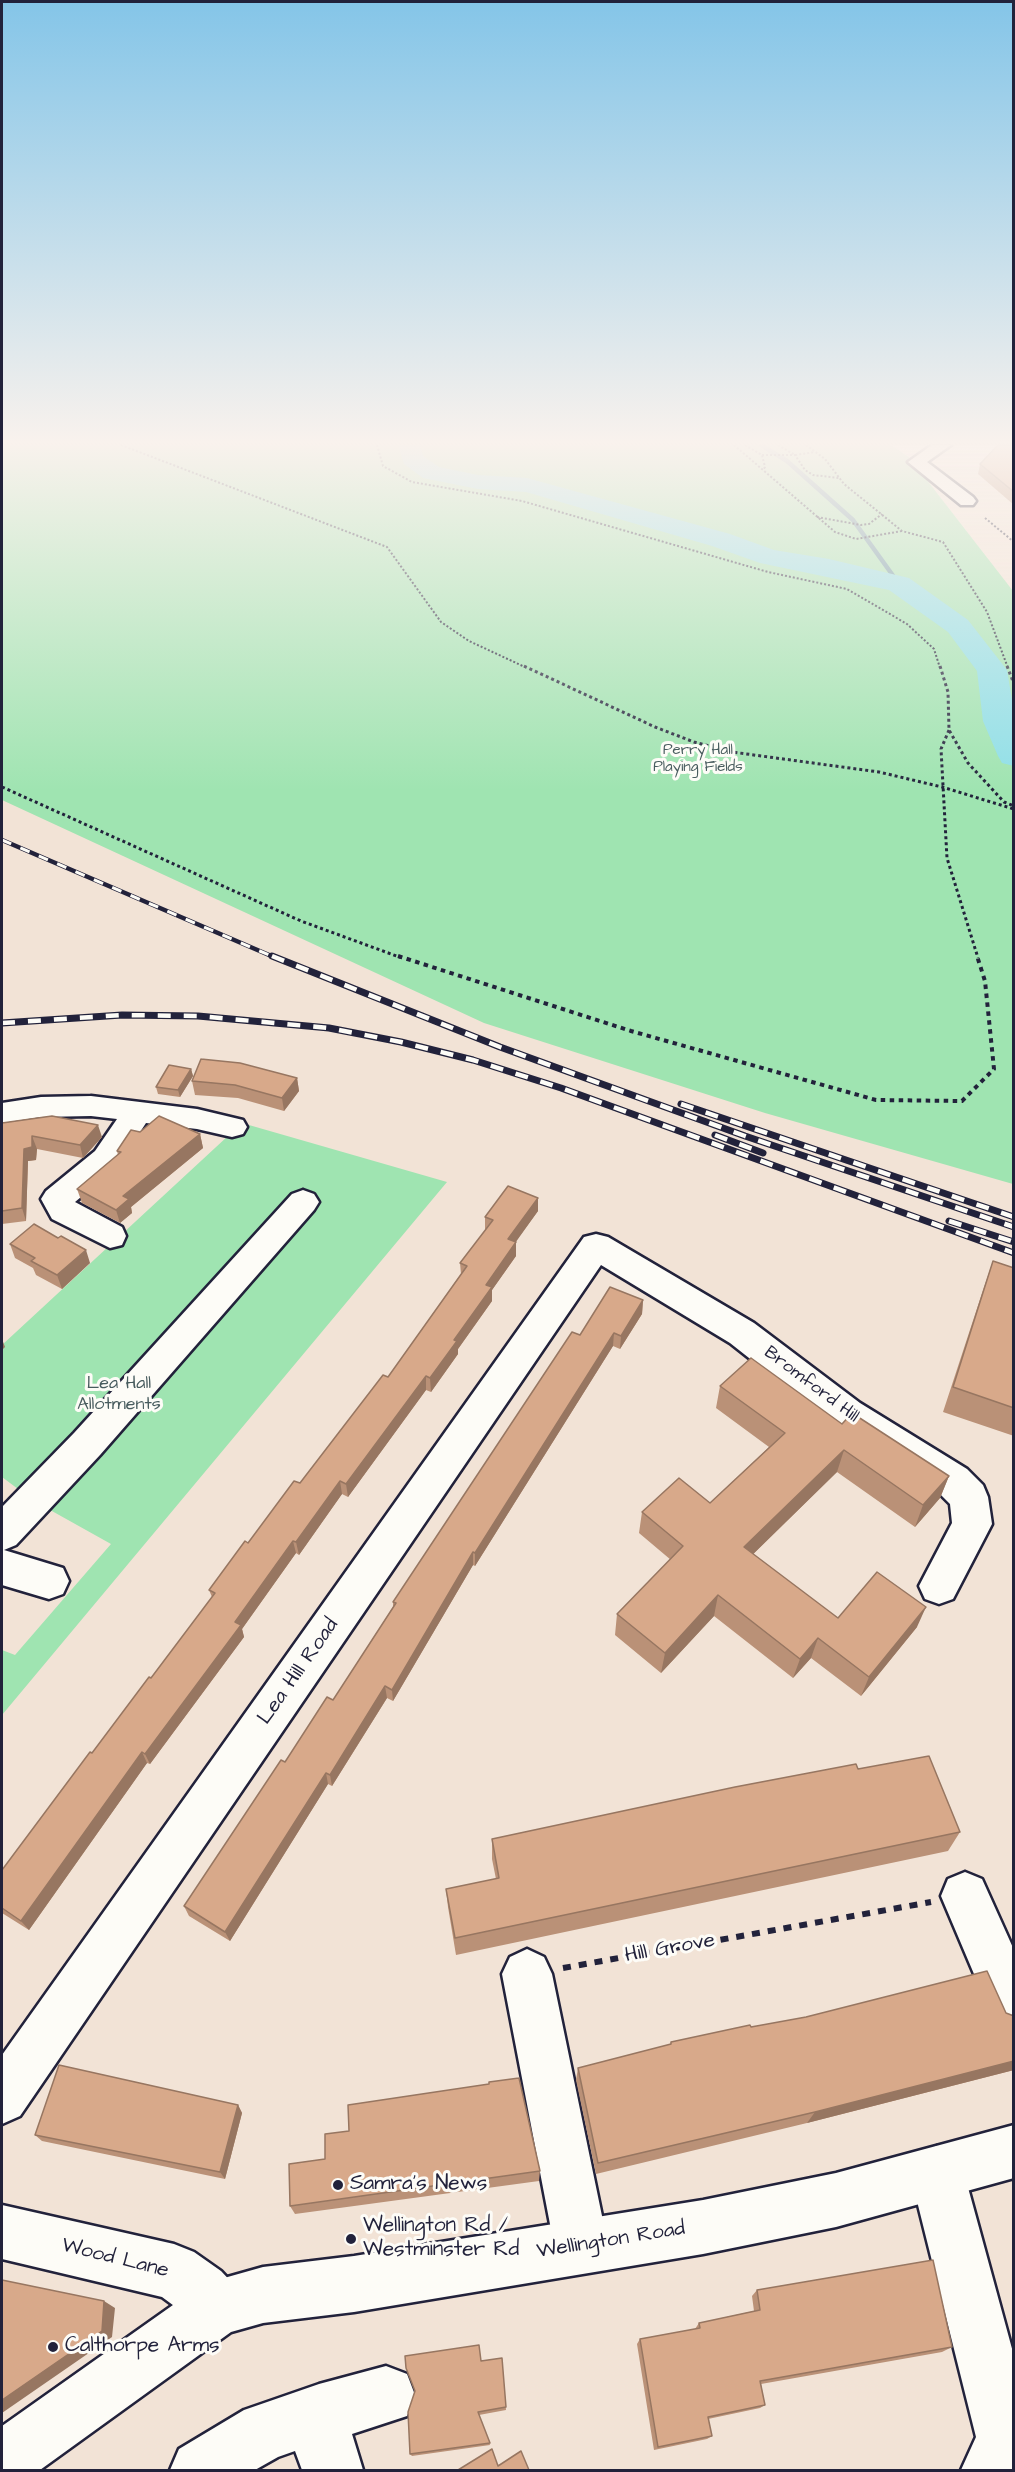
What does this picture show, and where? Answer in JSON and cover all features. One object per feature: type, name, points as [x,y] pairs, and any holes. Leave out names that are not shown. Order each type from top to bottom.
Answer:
[{"type":"street","points":[[2,1113],[41,1107],[91,1106],[232,1127]]},
{"type":"street","points":[[110,1236],[63,1211],[57,1199],[106,1159],[138,1112]]},
{"type":"street","points":[[2,1533],[87,1443],[303,1202]]},
{"type":"street","name":"Bromford Hill","points":[[596,1246],[742,1333],[847,1414],[953,1481],[969,1497],[972,1524],[939,1586]]},
{"type":"street","name":"Lea Hill Road","points":[[2,2098],[596,1246]]},
{"type":"street","points":[[2,1567],[49,1581]]},
{"type":"street","points":[[965,1896],[1014,2008]]},
{"type":"street","points":[[527,1974],[581,2246]]},
{"type":"street","name":"Wellington Road","points":[[2,2462],[217,2308],[263,2295],[354,2284],[703,2227],[836,2200],[1014,2151]]},
{"type":"street","points":[[937,2173],[1007,2441],[991,2470]]},
{"type":"street","name":"Wood Lane","points":[[2,2232],[174,2272],[201,2290],[217,2308]]},
{"type":"street","points":[[200,2470],[265,2431],[319,2413],[386,2395]]},
{"type":"street","points":[[319,2413],[325,2454],[333,2470]]},
{"type":"path","points":[[397,560],[441,622],[469,641],[655,727],[694,742],[732,752],[879,772],[1014,808]]},
{"type":"path","points":[[728,560],[768,572],[847,589],[907,624],[934,649],[948,692],[950,730],[968,763],[1004,802],[1014,808]]},
{"type":"path","points":[[955,560],[987,612],[1014,684]]},
{"type":"path","points":[[2,787],[301,921],[436,970],[631,1031],[876,1100],[962,1101],[994,1069],[985,981],[947,858],[941,750],[950,730]]},
{"type":"path","name":"Hill Grove","points":[[527,1974],[965,1896]]},
{"type":"green space","name":"Perry Hall Playing Fields","points":[[2,560],[989,560],[1013,591],[1013,1184],[765,1113],[484,1023],[2,800]]},
{"type":"green space","name":"Lea Hall Allotments","points":[[242,1123],[447,1182],[2,1715],[2,1650],[15,1655],[111,1544],[34,1501],[2,1477],[2,1345]]},
{"type":"building","points":[[201,1059],[240,1063],[297,1078],[282,1098],[235,1085],[192,1081]]},
{"type":"building","points":[[169,1065],[191,1069],[178,1090],[156,1087]]},
{"type":"building","points":[[52,1116],[98,1125],[80,1145],[32,1136],[32,1147],[24,1149],[22,1208],[2,1211],[2,1123]]},
{"type":"building","points":[[159,1116],[200,1134],[123,1196],[129,1199],[116,1210],[77,1189],[121,1152],[117,1151],[131,1130],[140,1132]]},
{"type":"building","points":[[508,1186],[538,1198],[508,1239],[516,1242],[486,1285],[492,1287],[454,1340],[457,1341],[430,1378],[426,1376],[346,1484],[340,1481],[296,1542],[293,1541],[235,1622],[241,1625],[145,1754],[142,1752],[21,1921],[2,1908],[2,1870],[90,1752],[92,1753],[149,1677],[151,1678],[215,1593],[209,1590],[245,1541],[248,1543],[294,1481],[300,1483],[383,1375],[388,1377],[467,1266],[460,1263],[493,1220],[485,1217]]},
{"type":"building","points":[[34,1224],[86,1250],[57,1275],[31,1261],[35,1258],[10,1244]]},
{"type":"building","points":[[993,1261],[1014,1268],[1014,1408],[953,1387]]},
{"type":"building","points":[[610,1287],[643,1300],[621,1336],[614,1333],[475,1553],[473,1552],[392,1690],[385,1686],[330,1775],[326,1773],[225,1932],[184,1906],[281,1760],[285,1762],[327,1697],[333,1700],[396,1603],[393,1602],[572,1332],[580,1335]]},
{"type":"building","points":[[751,1358],[842,1424],[852,1413],[949,1476],[923,1505],[844,1450],[744,1547],[838,1618],[877,1572],[926,1607],[869,1677],[818,1638],[800,1659],[718,1595],[665,1653],[617,1614],[683,1546],[642,1512],[679,1478],[710,1503],[785,1433],[720,1386]]},
{"type":"building","points":[[929,1756],[960,1832],[455,1938],[446,1889],[499,1878],[492,1839],[735,1787],[856,1764],[858,1769]]},
{"type":"building","points":[[987,1971],[1006,2013],[1014,2016],[1014,2061],[815,2112],[598,2163],[578,2068],[671,2044],[671,2042],[750,2025],[751,2027],[806,2017]]},
{"type":"building","points":[[59,2065],[238,2105],[220,2172],[35,2135]]},
{"type":"building","points":[[519,2078],[540,2171],[290,2206],[289,2164],[325,2159],[325,2134],[349,2131],[348,2105]]},
{"type":"building","points":[[933,2260],[952,2347],[760,2381],[765,2405],[708,2417],[712,2436],[658,2447],[640,2339],[700,2328],[699,2323],[760,2310],[757,2290]]},
{"type":"building","name":"Calthorpe Arms","points":[[2,2280],[104,2301],[102,2331],[2,2400]]},
{"type":"building","points":[[479,2345],[481,2361],[502,2358],[506,2407],[478,2412],[490,2443],[410,2454],[408,2412],[415,2391],[406,2368],[405,2356]]},
{"type":"building","points":[[492,2449],[498,2466],[521,2451],[529,2470],[458,2470]]},
{"type":"waterway","points":[[789,560],[829,567],[899,584],[958,626],[992,670],[999,721],[1014,756]]},
{"type":"waterway","points":[[882,560],[899,584]]},
{"type":"railway","points":[[2,840],[276,958]]},
{"type":"railway","points":[[272,956],[500,1047],[745,1136],[1014,1227]]},
{"type":"railway","points":[[2,1023],[122,1015],[198,1016],[329,1028],[401,1042],[473,1060],[561,1088],[1014,1253]]},
{"type":"railway","points":[[681,1104],[1014,1217]]},
{"type":"railway","points":[[715,1135],[763,1153]]},
{"type":"railway","points":[[949,1221],[1014,1242]]},
{"type":"place","name":"Samra's News","points":[[338,2185]]},
{"type":"place","name":"Wellington Rd / Westminster Rd","points":[[351,2239]]},
{"type":"place","name":"Calthorpe Arms","points":[[53,2347]]}]
